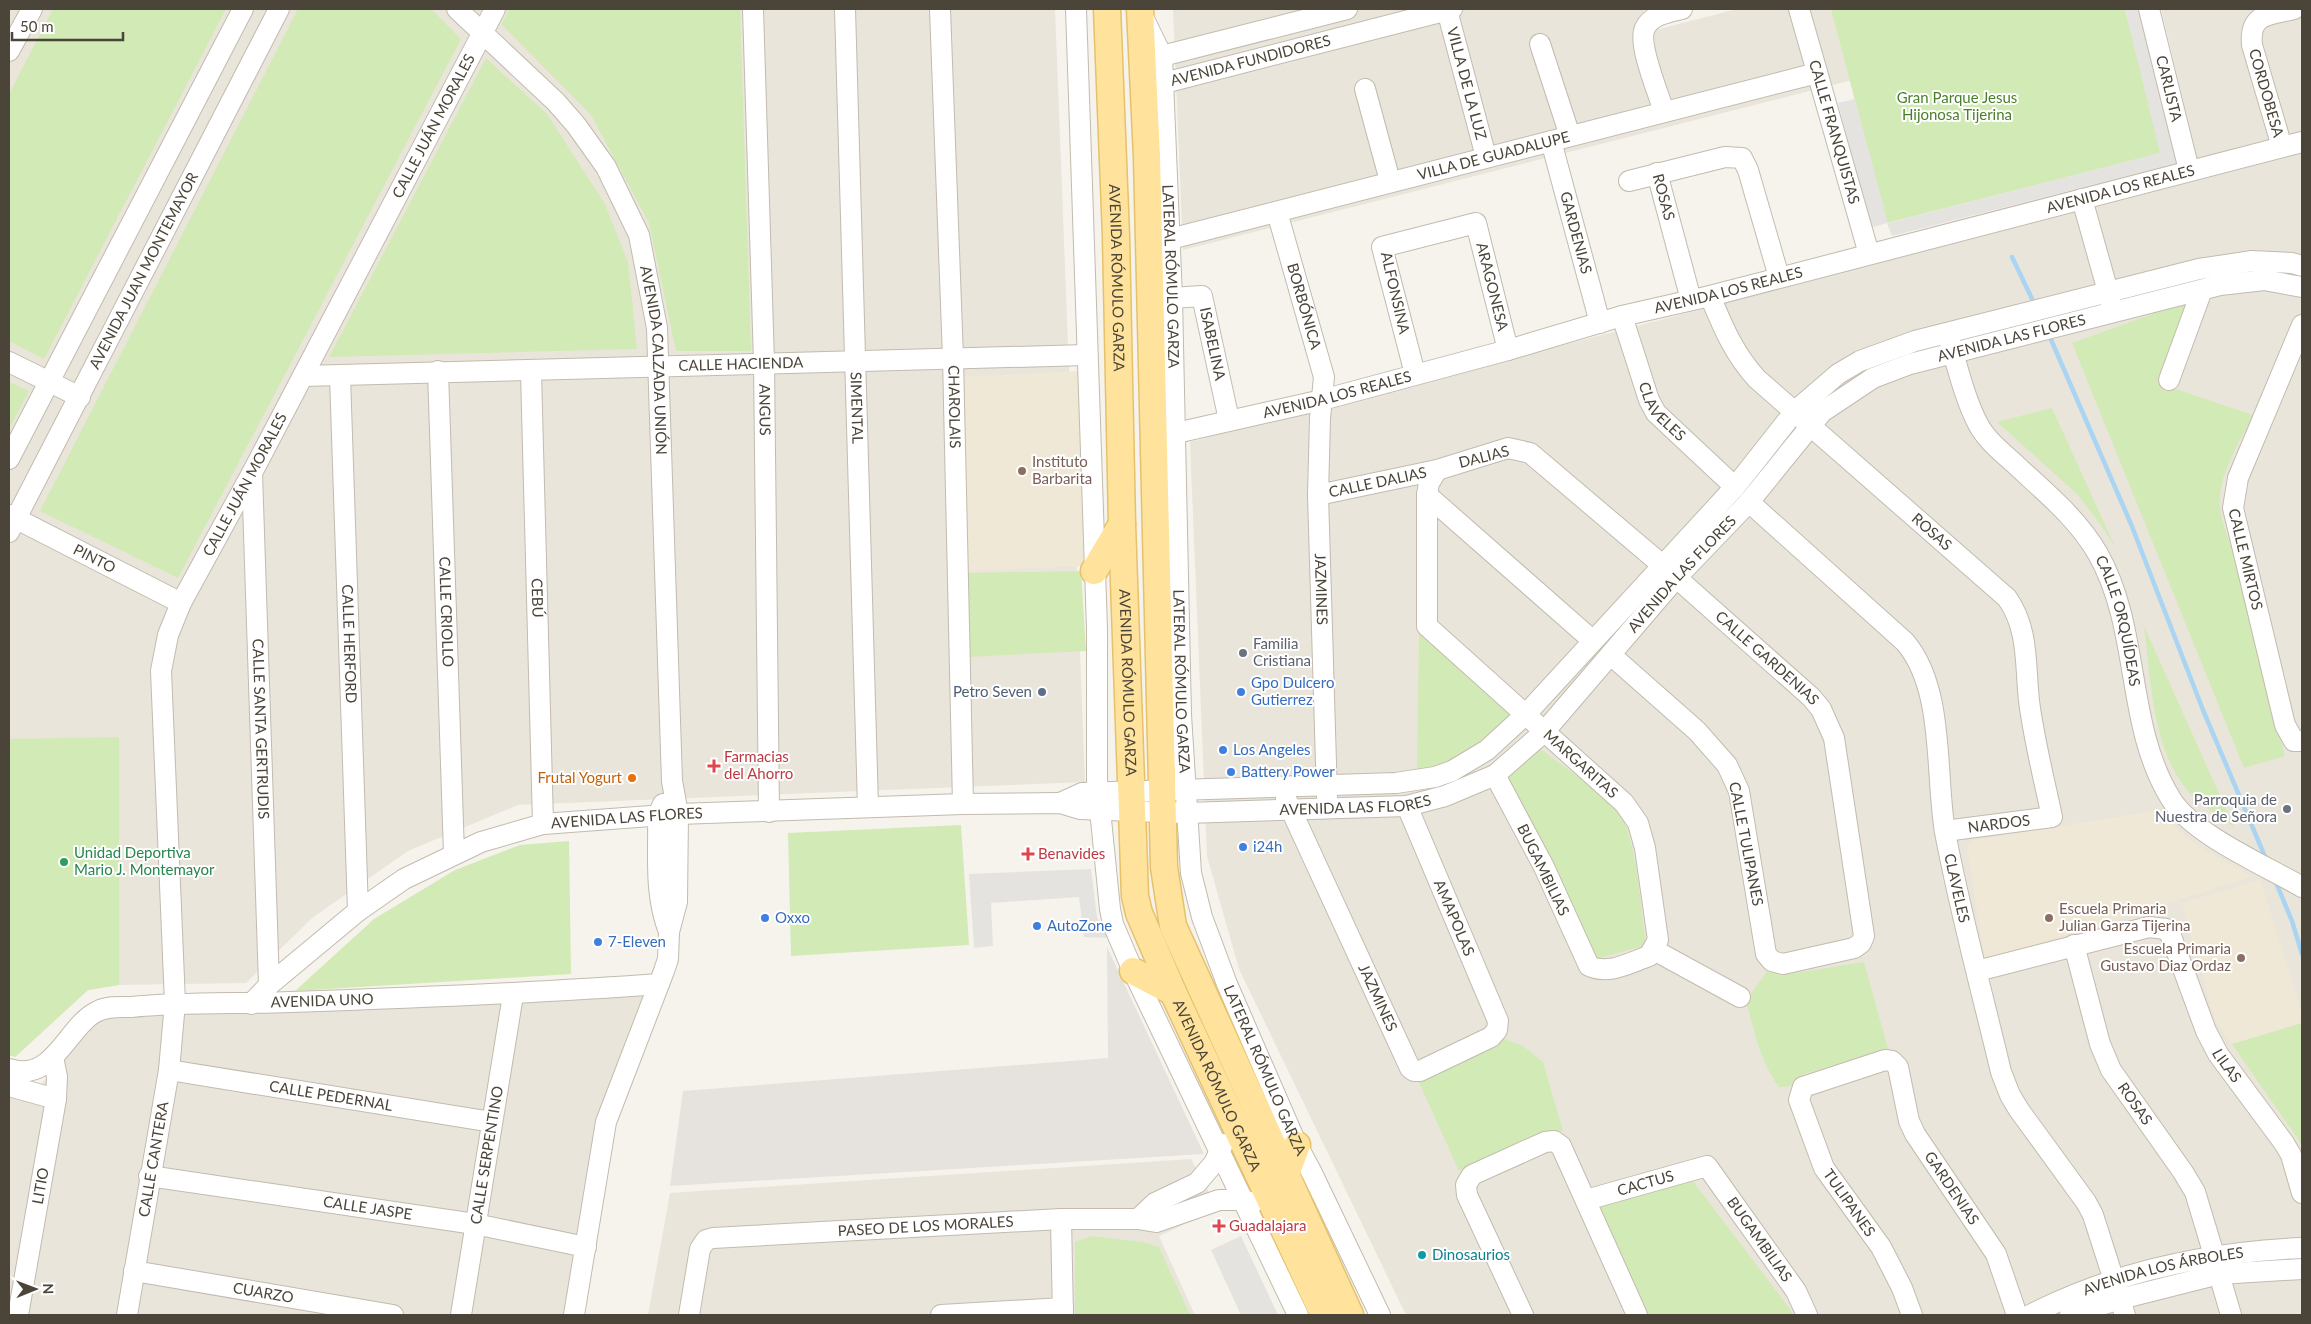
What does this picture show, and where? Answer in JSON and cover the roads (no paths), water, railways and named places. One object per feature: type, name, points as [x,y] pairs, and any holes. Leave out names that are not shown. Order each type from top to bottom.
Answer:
[{"type":"main road","name":"AVENIDA RÓMULO GARZA","points":[[1107,9],[1116,236],[1122,524],[1164,867],[1173,926],[1350,1315]]},
{"type":"main road","points":[[1116,236],[1121,204],[1120,134],[1122,120],[1131,97],[1154,81],[1129,67],[1125,60],[1120,41],[1133,9]]},
{"type":"main road","name":"AVENIDA RÓMULO GARZA","points":[[1154,81],[1164,436],[1157,802],[1135,896],[1139,913],[1173,992],[1324,1315]]},
{"type":"main road","points":[[1094,571],[1122,524]]},
{"type":"main road","points":[[1134,972],[1173,992]]},
{"type":"main road","points":[[1257,1108],[1286,1122]]},
{"type":"main road","points":[[1286,1174],[1297,1145]]},
{"type":"street","points":[[9,52],[32,9]]},
{"type":"street","points":[[9,458],[243,9]]},
{"type":"street","name":"AVENIDA JUAN MONTEMAYOR","points":[[11,522],[80,397],[279,9]]},
{"type":"street","name":"AVENIDA CALZADA UNIÓN","points":[[457,9],[556,102],[594,150],[616,185],[639,235],[658,328],[672,781],[668,815],[677,902],[668,932],[668,959],[606,1122],[574,1315]]},
{"type":"street","name":"CALLE JUÁN MORALES","points":[[175,1003],[161,670],[168,635],[181,603],[252,473],[495,9]]},
{"type":"street","name":"ANGUS","points":[[753,9],[764,362],[769,812]]},
{"type":"street","name":"SIMENTAL","points":[[846,9],[868,806]]},
{"type":"street","name":"CHAROLAIS","points":[[940,9],[953,358],[963,804]]},
{"type":"street","points":[[1076,9],[1097,629],[1098,801],[1113,924],[1134,972],[1298,1315]]},
{"type":"street","points":[[1133,9],[1162,56]]},
{"type":"street","name":"AVENIDA FUNDIDORES","points":[[1154,81],[1162,56],[1284,17],[1347,9]]},
{"type":"street","points":[[1664,112],[1645,48],[1645,27],[1658,16],[1682,9]]},
{"type":"street","name":"CALLE FRANQUISTAS","points":[[1799,9],[1869,254]]},
{"type":"street","name":"CARLISTA","points":[[2149,9],[2189,170]]},
{"type":"street","name":"CORDOBESA","points":[[2282,147],[2252,45],[2251,35],[2254,23],[2258,19],[2294,9]]},
{"type":"street","name":"AVENIDA FUNDIDORES","points":[[1154,81],[1450,10]]},
{"type":"street","name":"VILLA DE LA LUZ","points":[[1450,10],[1486,158]]},
{"type":"street","points":[[1284,17],[1285,50]]},
{"type":"street","name":"GARDENIAS","points":[[1540,44],[1600,323]]},
{"type":"street","name":"VILLA DE GUADALUPE","points":[[1170,240],[1817,73]]},
{"type":"street","name":"LATERAL RÓMULO GARZA","points":[[1154,81],[1170,240],[1172,298],[1164,436]]},
{"type":"street","points":[[1365,89],[1390,182]]},
{"type":"street","name":"AVENIDA LOS REALES","points":[[1164,436],[1322,400],[1508,350],[1622,316],[1779,278],[2302,142]]},
{"type":"street","name":"ROSAS","points":[[1779,278],[1744,160],[1738,156],[1657,173],[1700,298],[1743,363],[1810,425],[2007,598],[2015,609],[2023,632],[2029,701],[2052,817]]},
{"type":"street","points":[[1629,181],[1657,173]]},
{"type":"street","points":[[2082,199],[2114,312]]},
{"type":"street","name":"BORBÓNICA","points":[[1277,212],[1324,377],[1322,400]]},
{"type":"street","name":"ARAGONESA","points":[[1476,223],[1508,350]]},
{"type":"street","name":"ALFONSINA","points":[[1415,374],[1382,247],[1476,223]]},
{"type":"street","name":"AVENIDA LAS FLORES","points":[[1157,802],[1279,786],[1396,783],[1452,771],[1487,750],[1526,714],[1661,564],[1735,487],[1795,411],[1838,374],[1860,361],[1914,340],[2228,263],[2273,261],[2302,266]]},
{"type":"street","name":"AVENIDA LAS FLORES","points":[[251,1004],[269,985],[358,911],[404,879],[481,842],[542,824],[668,815],[769,812],[868,806],[1060,802],[1079,793],[1098,801],[1290,808],[1407,806],[1445,796],[1495,775],[1544,732],[1612,656],[1676,578],[1749,502],[1810,425],[1836,402],[1873,378],[1910,364],[2228,283],[2253,280],[2278,281],[2302,287]]},
{"type":"street","points":[[2169,380],[2202,290]]},
{"type":"street","name":"ISABELINA","points":[[1172,298],[1202,296],[1229,420]]},
{"type":"street","name":"CLAVELES","points":[[1622,316],[1649,400],[1656,413],[1735,487]]},
{"type":"street","name":"CALLE MIRTOS","points":[[2298,741],[2285,725],[2233,508],[2238,478],[2302,325]]},
{"type":"street","name":"CALLE ORQUÍDEAS","points":[[1948,332],[1965,391],[1978,425],[1993,444],[2064,510],[2098,553],[2110,579],[2122,615],[2143,727],[2156,769],[2172,801],[2199,828],[2302,887]]},
{"type":"street","name":"CALLE HACIENDA","points":[[303,376],[438,371],[531,372],[659,365],[856,359],[1087,355]]},
{"type":"street","points":[[9,362],[80,397]]},
{"type":"street","name":"CALLE CRIOLLO","points":[[438,371],[454,854]]},
{"type":"street","name":"CEBÚ","points":[[531,372],[542,824]]},
{"type":"street","name":"CALLE HERFORD","points":[[340,376],[358,911]]},
{"type":"street","name":"JAZMINES","points":[[1322,400],[1318,495],[1328,785],[1326,808]]},
{"type":"street","name":"DALIAS","points":[[1437,470],[1508,448],[1530,453]]},
{"type":"street","name":"CALLE GARDENIAS","points":[[1530,453],[1661,564],[1811,697],[1828,723],[1834,738],[1864,936],[1861,943],[1854,948],[1783,964],[1772,961]]},
{"type":"street","points":[[1437,470],[1429,483],[1427,495],[1592,640]]},
{"type":"street","name":"CALLE DALIAS","points":[[1318,495],[1437,470]]},
{"type":"street","name":"CALLE SANTA GERTRUDIS","points":[[252,473],[269,985]]},
{"type":"street","name":"MARGARITAS","points":[[1427,495],[1426,620],[1430,631],[1526,714],[1624,803],[1638,823],[1645,848],[1658,940],[1654,950]]},
{"type":"street","name":"CLAVELES","points":[[1749,502],[1912,651],[1927,682],[1932,708],[1945,831],[2001,1072],[2010,1095],[2086,1202],[2100,1232],[2120,1298]]},
{"type":"street","name":"PINTO","points":[[11,522],[181,603]]},
{"type":"street","name":"CALLE TULIPANES","points":[[1612,656],[1698,731],[1727,765],[1739,791],[1766,954],[1772,961]]},
{"type":"street","name":"BUGAMBILIAS","points":[[1495,775],[1544,868],[1589,966],[1598,970],[1608,970],[1649,956],[1654,950]]},
{"type":"street","name":"JAZMINES","points":[[1279,786],[1410,1068],[1414,1071]]},
{"type":"street","name":"LATERAL RÓMULO GARZA","points":[[1157,802],[1191,873],[1202,917],[1227,984],[1286,1122],[1380,1315]]},
{"type":"street","name":"AMAPOLAS","points":[[1407,806],[1498,1021],[1492,1037],[1420,1071],[1414,1071]]},
{"type":"street","name":"NARDOS","points":[[1945,831],[2052,817]]},
{"type":"street","name":"LILAS","points":[[2074,946],[2149,927],[2166,929],[2171,936],[2206,1031],[2218,1054],[2284,1143],[2291,1155],[2302,1193]]},
{"type":"street","points":[[1977,971],[2074,946]]},
{"type":"street","name":"ROSAS","points":[[2074,946],[2100,1044],[2111,1070],[2195,1192],[2214,1255]]},
{"type":"street","points":[[1654,950],[1740,997]]},
{"type":"street","name":"AVENIDA UNO","points":[[9,1068],[19,1072],[31,1070],[53,1057],[98,1011],[175,1003],[251,1004],[513,995],[659,984]]},
{"type":"street","name":"CALLE SERPENTINO","points":[[461,1315],[513,995]]},
{"type":"street","name":"CALLE CANTERA","points":[[126,1315],[169,1070],[175,1003]]},
{"type":"street","name":"LITIO","points":[[18,1315],[56,1099],[57,1077],[53,1057]]},
{"type":"street","name":"TULIPANES","points":[[1892,1061],[1885,1060],[1803,1087],[1799,1100],[1824,1168],[1881,1247],[1902,1288],[1912,1315]]},
{"type":"street","name":"GARDENIAS","points":[[1892,1061],[1898,1067],[1909,1121],[1915,1134],[1996,1254],[2017,1315]]},
{"type":"street","name":"CALLE PEDERNAL","points":[[169,1070],[492,1122]]},
{"type":"street","points":[[9,1086],[56,1099]]},
{"type":"street","points":[[1138,1219],[1156,1203],[1197,1183],[1214,1163],[1235,1124]]},
{"type":"street","points":[[1523,1315],[1467,1195],[1466,1185],[1472,1176],[1545,1142],[1554,1141],[1561,1146],[1638,1315]]},
{"type":"street","name":"BUGAMBILIAS","points":[[1707,1166],[1796,1291],[1807,1315]]},
{"type":"street","name":"CACTUS","points":[[1586,1200],[1707,1166]]},
{"type":"street","name":"CALLE JASPE","points":[[149,1176],[475,1224],[586,1247]]},
{"type":"street","name":"PASEO DE LOS MORALES","points":[[689,1315],[700,1249],[706,1240],[712,1238],[1061,1219],[1138,1219],[1161,1222],[1219,1200],[1242,1200],[1276,1211]]},
{"type":"street","points":[[941,1315],[1063,1312],[1061,1219]]},
{"type":"street","name":"AVENIDA LOS ÁRBOLES","points":[[2030,1315],[2066,1297],[2120,1298],[2214,1255],[2302,1248]]},
{"type":"street","name":"AVENIDA LOS ÁRBOLES","points":[[2070,1315],[2120,1298],[2219,1274],[2302,1269]]},
{"type":"street","name":"CUARZO","points":[[134,1271],[393,1315]]},
{"type":"street","points":[[2219,1274],[2231,1315]]},
{"type":"waterway","points":[[2012,257],[2035,305]]},
{"type":"waterway","points":[[2049,335],[2131,524],[2203,710],[2266,859]]},
{"type":"waterway","points":[[2275,880],[2292,921],[2302,954]]},
{"type":"place","name":"Instituto Barbarita","points":[[1022,471]]},
{"type":"place","name":"Familia Cristiana","points":[[1243,653]]},
{"type":"place","name":"Petro Seven","points":[[1042,692]]},
{"type":"place","name":"Gpo Dulcero Gutierrez","points":[[1241,692]]},
{"type":"place","name":"Los Angeles","points":[[1223,750]]},
{"type":"place","name":"Farmacias del Ahorro","points":[[714,766]]},
{"type":"place","name":"Battery Power","points":[[1231,772]]},
{"type":"place","name":"Frutal Yogurt","points":[[632,778]]},
{"type":"place","name":"Parroquia de Nuestra de Señora","points":[[2287,809]]},
{"type":"place","name":"i24h","points":[[1243,847]]},
{"type":"place","name":"Benavides","points":[[1028,854]]},
{"type":"place","name":"Unidad Deportiva Mario J. Montemayor","points":[[64,862]]},
{"type":"place","name":"Oxxo","points":[[765,918]]},
{"type":"place","name":"Escuela Primaria Julian Garza Tijerina","points":[[2049,918]]},
{"type":"place","name":"AutoZone","points":[[1037,926]]},
{"type":"place","name":"7-Eleven","points":[[598,942]]},
{"type":"place","name":"Escuela Primaria Gustavo Diaz Ordaz","points":[[2241,958]]},
{"type":"place","name":"Guadalajara","points":[[1219,1226]]},
{"type":"place","name":"Dinosaurios","points":[[1422,1255]]},
{"type":"park label","name":"Gran Parque Jesus Hijonosa Tijerina","points":[[1957,106]]}]
